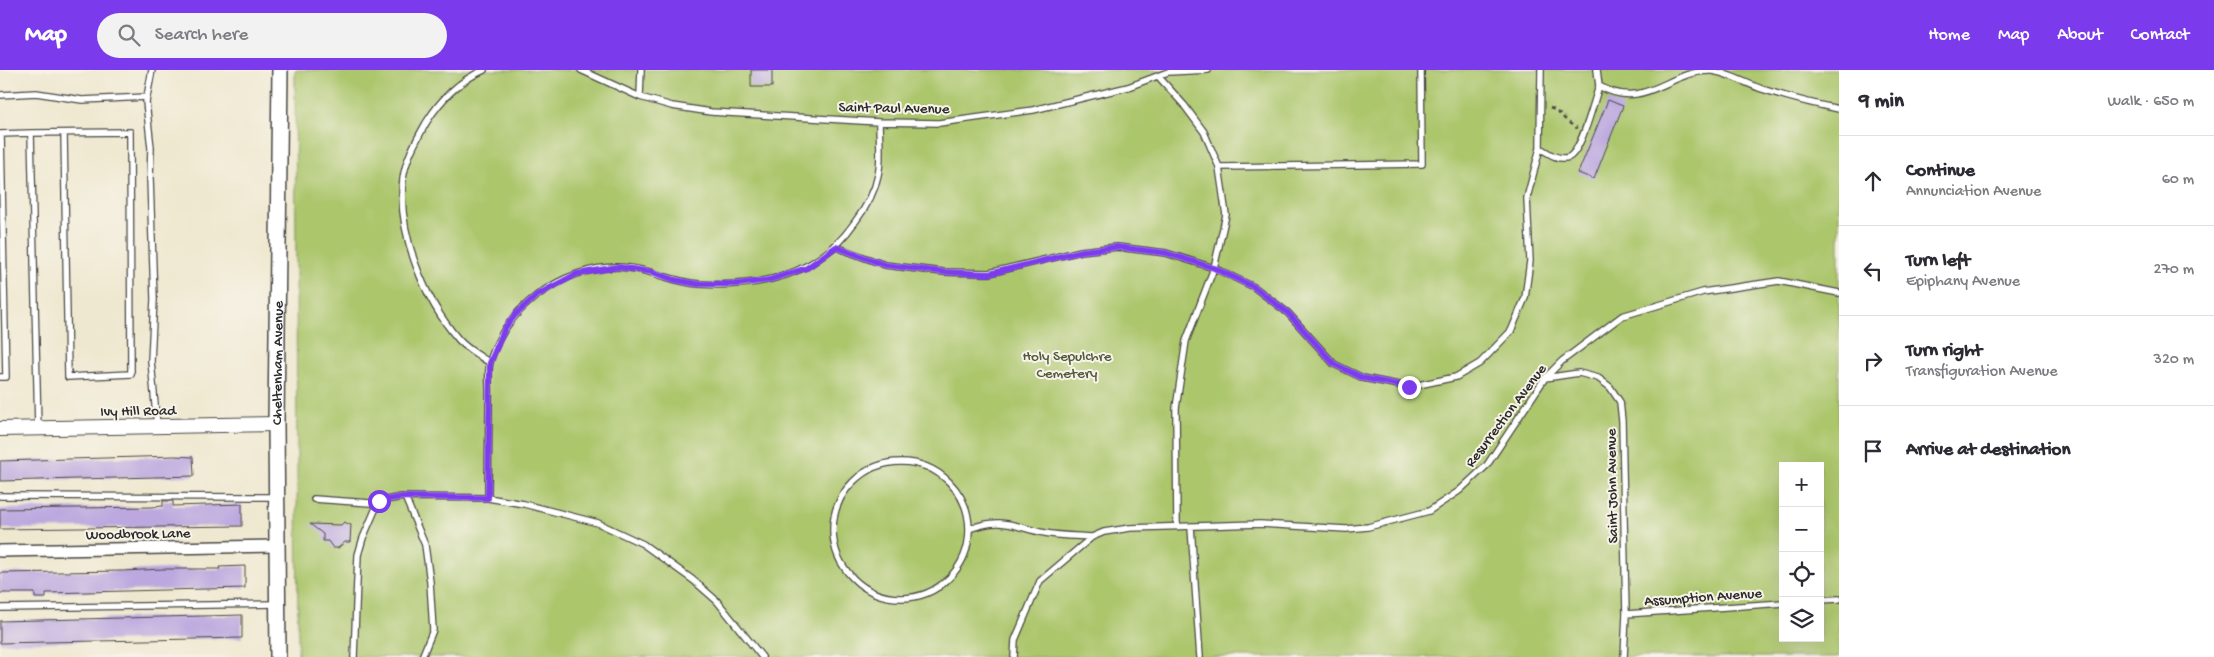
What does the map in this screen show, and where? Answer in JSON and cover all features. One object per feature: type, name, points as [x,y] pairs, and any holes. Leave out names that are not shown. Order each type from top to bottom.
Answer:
[{"type":"main road","name":"Cheltenham Avenue","points":[[278,657],[276,424],[280,70]]},
{"type":"street","name":"Ivy Hill Road","points":[[0,429],[276,424]]},
{"type":"street","name":"Woodbrook Lane","points":[[0,551],[277,546]]},
{"type":"lane","points":[[152,70],[146,102],[151,148],[150,188],[153,242],[151,361],[157,426]]},
{"type":"lane","points":[[484,70],[458,86],[438,103],[412,147],[403,178],[403,198],[404,220],[416,267],[434,303],[460,341],[490,363]]},
{"type":"lane","name":"Saint Paul Avenue","points":[[581,70],[640,97],[672,106],[711,112],[879,122],[939,123],[1033,110],[1128,87],[1168,72],[1208,70]]},
{"type":"lane","points":[[640,97],[641,70]]},
{"type":"lane","points":[[1220,167],[1422,164],[1421,70]]},
{"type":"lane","points":[[836,247],[885,265],[943,272],[989,274],[1082,251],[1117,247],[1166,253],[1214,268],[1254,287],[1288,313],[1334,364],[1363,378],[1409,387],[1456,377],[1480,363],[1511,331],[1526,298],[1530,261],[1527,198],[1540,148],[1541,70]]},
{"type":"lane","points":[[1540,148],[1556,158],[1568,157],[1577,149],[1599,86],[1597,70]]},
{"type":"lane","points":[[1599,86],[1611,92],[1626,95],[1656,87],[1684,74],[1711,71],[1772,92],[1839,109]]},
{"type":"lane","points":[[1158,76],[1184,105],[1204,132],[1220,167],[1226,214],[1214,268],[1186,341],[1176,408],[1177,526]]},
{"type":"lane","points":[[0,95],[36,94],[82,100],[147,97]]},
{"type":"lane","points":[[488,498],[490,363],[505,328],[516,314],[537,295],[577,274],[618,267],[652,272],[675,280],[697,284],[738,284],[769,280],[807,268],[836,247],[859,217],[878,175],[879,122]]},
{"type":"lane","points":[[0,377],[6,377],[1,134],[30,133],[130,132],[130,374],[68,376],[64,133]]},
{"type":"lane","points":[[30,133],[38,428]]},
{"type":"lane","name":"Resurrection Avenue","points":[[1092,537],[1104,532],[1130,528],[1177,526],[1260,524],[1346,529],[1368,526],[1429,511],[1459,491],[1487,465],[1545,378],[1562,361],[1622,316],[1716,289],[1779,281],[1839,293]]},
{"type":"lane","name":"Saint John Avenue","points":[[1545,378],[1579,373],[1598,378],[1610,387],[1620,402],[1626,614],[1624,657]]},
{"type":"lane","points":[[899,462],[920,464],[940,474],[955,488],[965,508],[969,528],[966,552],[954,573],[937,589],[914,597],[899,598],[891,598],[868,590],[850,575],[837,555],[832,532],[835,510],[849,486],[859,476],[878,465],[899,462]]},
{"type":"lane","points":[[0,496],[277,497]]},
{"type":"lane","points":[[405,497],[425,545],[430,582],[433,630],[422,657]]},
{"type":"lane","points":[[314,499],[370,503],[405,497],[488,498],[524,504],[598,523],[643,544],[693,580],[717,601],[762,657]]},
{"type":"lane","points":[[354,657],[358,555],[363,538],[379,501]]},
{"type":"lane","points":[[969,528],[991,522],[1007,523],[1046,534],[1092,537]]},
{"type":"lane","points":[[1191,526],[1200,657]]},
{"type":"lane","points":[[1014,657],[1014,640],[1040,581],[1092,537]]},
{"type":"lane","points":[[1824,600],[1839,599]]},
{"type":"lane","name":"Assumption Avenue","points":[[1626,614],[1779,603]]},
{"type":"lane","points":[[0,608],[278,604]]},
{"type":"path","points":[[1541,107],[1555,110],[1566,122],[1583,132]]},
{"type":"green space","name":"Holy Sepulchre Cemetery","points":[[295,70],[1839,70],[1839,657],[298,657]]},
{"type":"building","points":[[751,70],[772,70],[772,87],[751,87]]},
{"type":"building","points":[[1608,100],[1623,106],[1594,179],[1578,173]]},
{"type":"building","points":[[193,457],[194,476],[0,481],[0,461]]},
{"type":"building","points":[[163,501],[173,501],[173,506],[242,504],[242,526],[0,529],[0,509],[152,507],[163,506]]},
{"type":"building","points":[[344,522],[351,525],[350,542],[345,542],[338,548],[333,548],[328,541],[323,541],[323,534],[310,524],[341,525]]},
{"type":"building","points":[[245,566],[245,588],[46,593],[46,598],[35,598],[35,593],[0,593],[0,573],[220,569],[219,567]]},
{"type":"building","points":[[242,615],[242,638],[0,643],[0,621]]},
{"type":"route","points":[[379,501],[402,497],[488,498],[490,363],[505,328],[516,314],[537,295],[577,274],[602,268],[618,267],[652,272],[675,280],[697,284],[738,284],[769,280],[807,268],[836,247],[885,265],[943,272],[989,274],[1082,251],[1117,247],[1166,253],[1214,268],[1254,287],[1288,313],[1334,364],[1363,378],[1409,387]]}]
